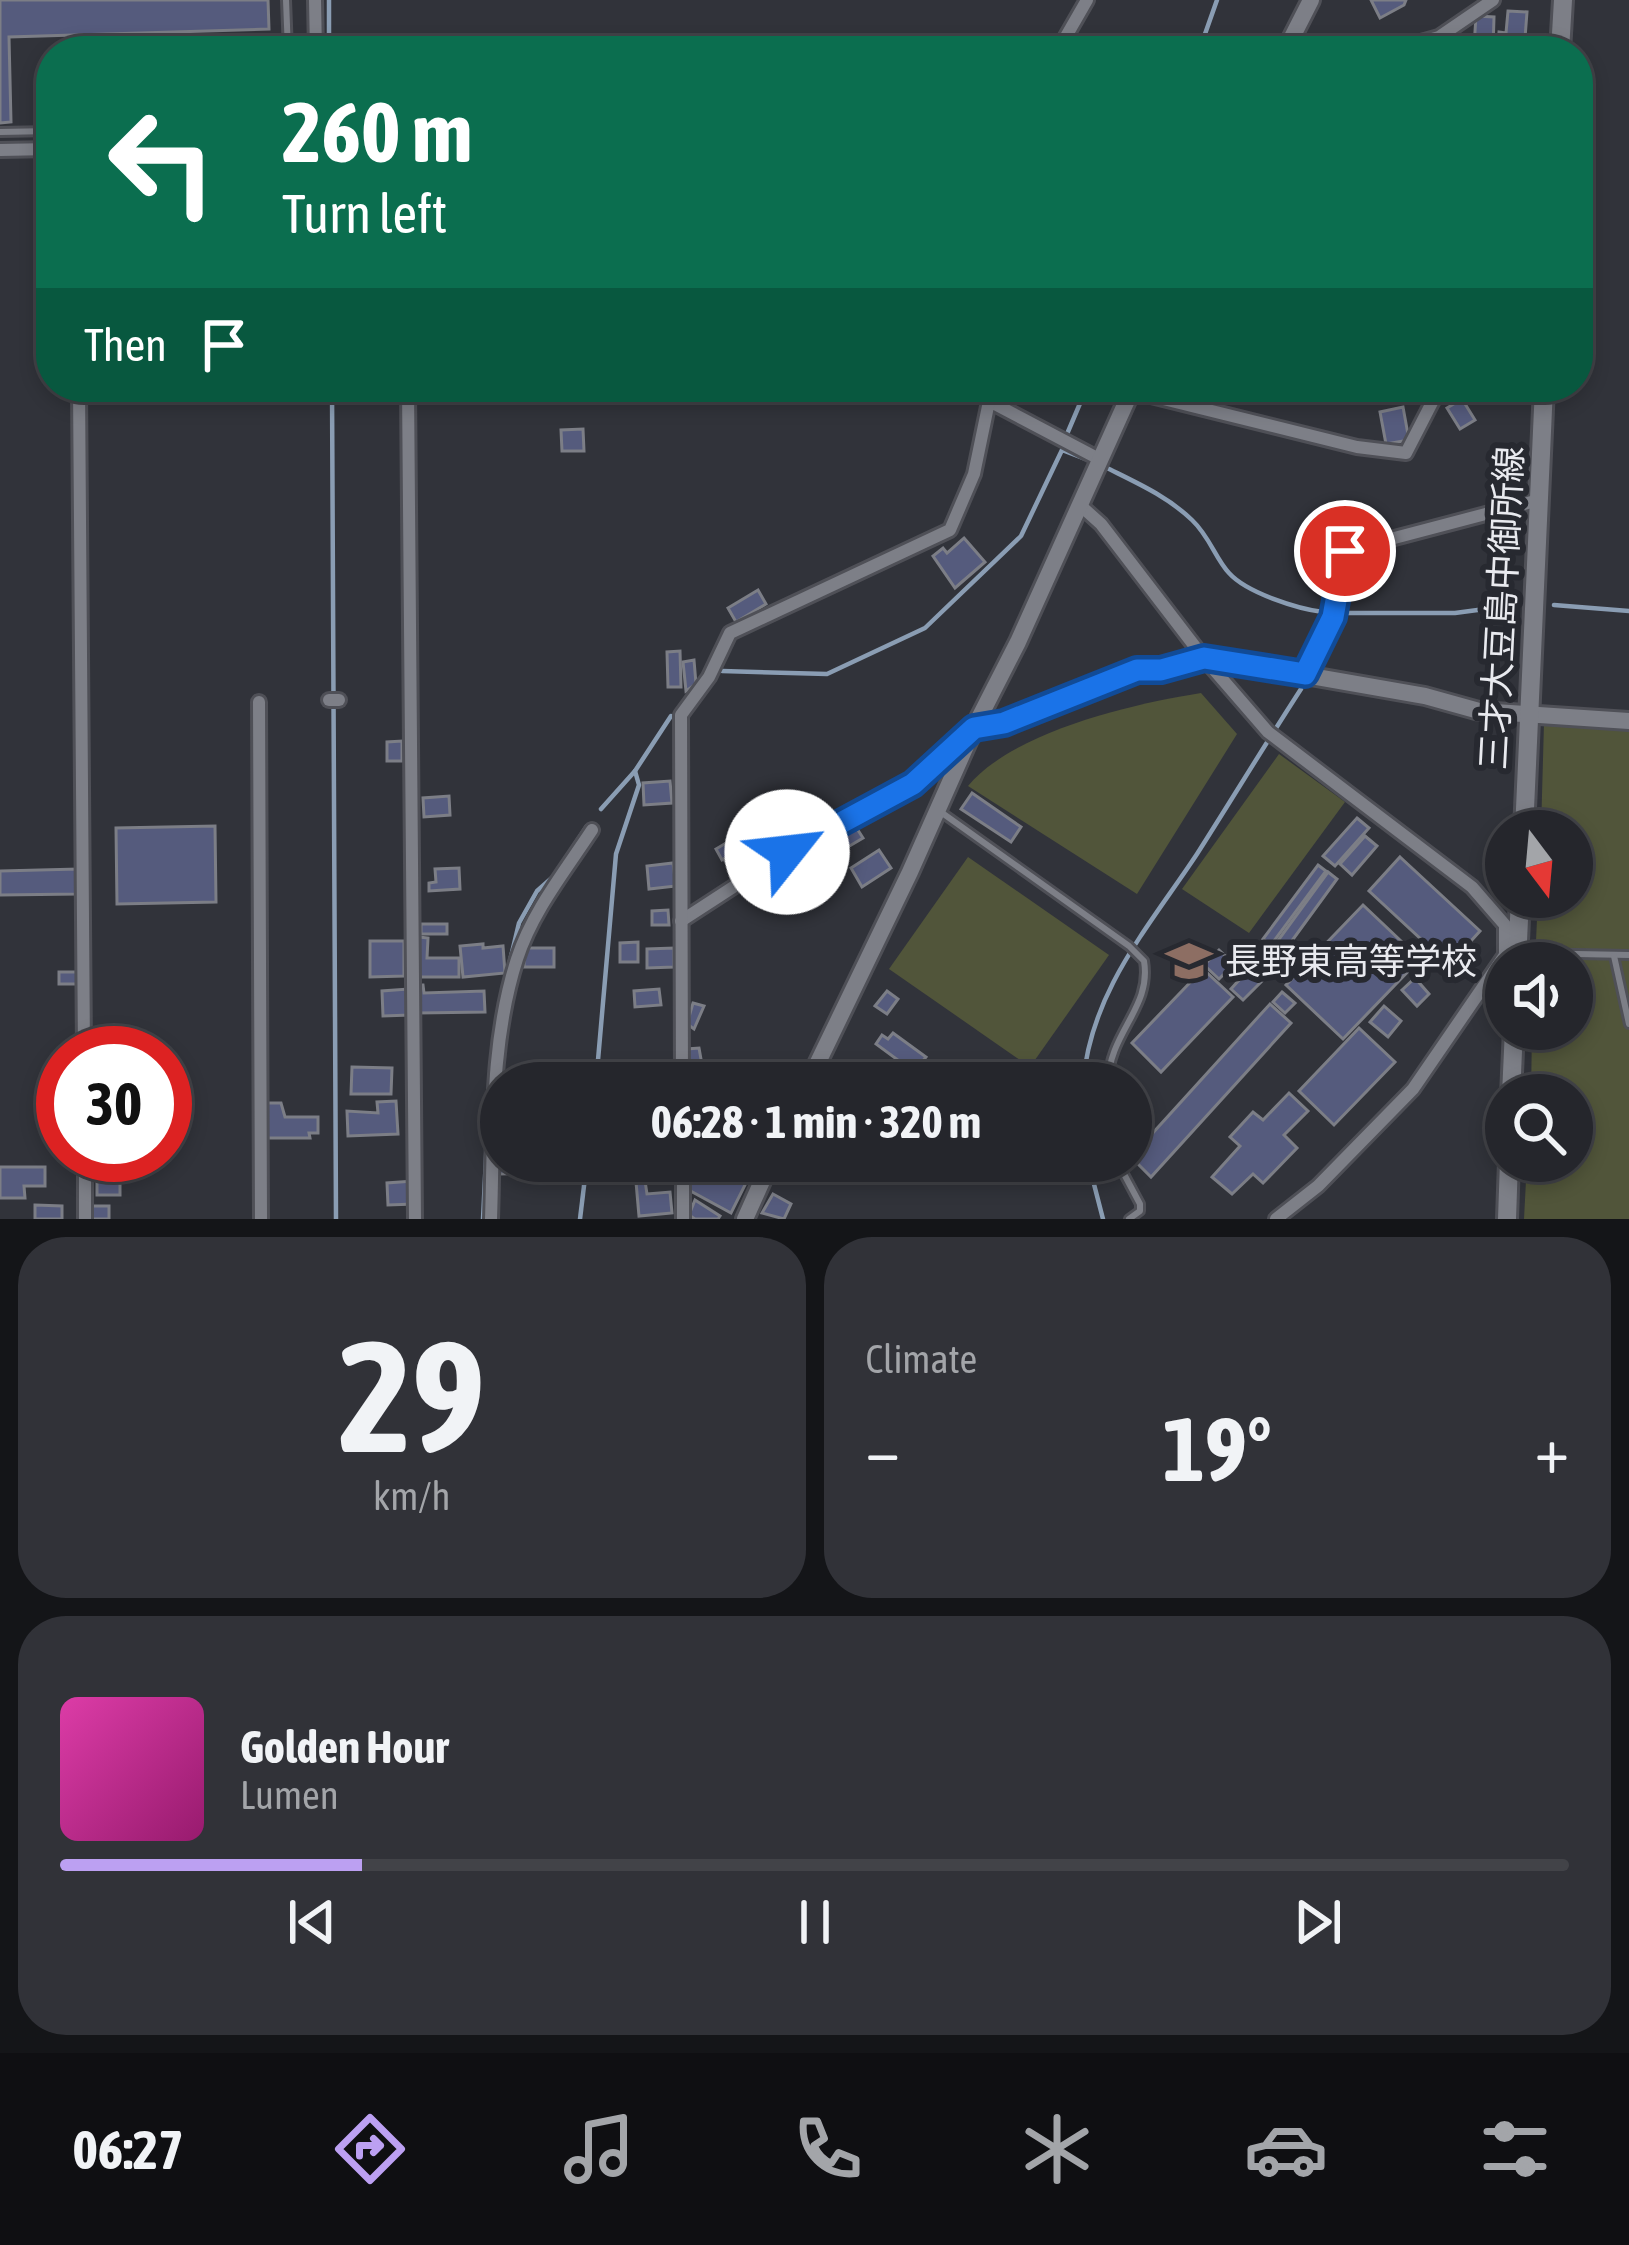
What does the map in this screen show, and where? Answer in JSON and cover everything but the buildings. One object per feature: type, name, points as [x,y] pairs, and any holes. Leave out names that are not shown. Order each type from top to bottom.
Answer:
[{"type":"main road","points":[[1561,36],[1562,0]]},
{"type":"main road","name":"三才大豆島中御所線","points":[[1525,810],[1543,402]]},
{"type":"main road","points":[[1507,1219],[1508,1182]]},
{"type":"street","points":[[315,0],[316,36]]},
{"type":"street","points":[[1066,36],[1087,0]]},
{"type":"street","points":[[1293,36],[1311,0]]},
{"type":"street","points":[[1440,36],[1493,0]]},
{"type":"street","points":[[0,150],[36,149]]},
{"type":"street","points":[[80,402],[84,1026]]},
{"type":"street","points":[[408,402],[416,1219]]},
{"type":"street","points":[[682,1062],[681,715],[709,676],[730,633],[950,530],[974,474],[988,402]]},
{"type":"street","points":[[1003,402],[1101,460]]},
{"type":"street","points":[[818,1062],[1126,402]]},
{"type":"street","points":[[1182,402],[1358,448],[1406,453],[1432,402]]},
{"type":"street","points":[[1305,674],[1333,617],[1345,551],[1539,500]]},
{"type":"street","points":[[1081,506],[1101,524],[1204,658],[1272,735],[1472,887],[1505,925],[1509,942]]},
{"type":"street","points":[[681,921],[787,852],[913,784],[974,728],[1004,723],[1137,670],[1161,670],[1204,658],[1425,696],[1478,711],[1629,721]]},
{"type":"street","points":[[259,702],[261,1219]]},
{"type":"street","points":[[491,1219],[497,1039],[518,956],[547,898],[592,830]]},
{"type":"street","points":[[1276,1219],[1318,1186],[1413,1090],[1485,994]]},
{"type":"street","points":[[85,1182],[85,1219]]},
{"type":"street","points":[[682,1182],[683,1219]]},
{"type":"street","points":[[746,1219],[762,1182]]},
{"type":"lane","points":[[286,0],[287,36]]},
{"type":"lane","points":[[0,132],[36,131]]},
{"type":"lane","points":[[938,810],[1144,961],[1146,990],[1118,1038],[1113,1062]]},
{"type":"lane","points":[[1593,956],[1629,955]]},
{"type":"lane","points":[[1614,956],[1629,1024]]},
{"type":"lane","points":[[1128,1182],[1141,1210],[1129,1219]]},
{"type":"green space","points":[[1201,693],[1237,734],[1137,894],[968,786],[988,767],[1044,735],[1142,704]]},
{"type":"green space","points":[[1544,723],[1629,727],[1629,1219],[1524,1219],[1526,1182],[1593,1182],[1593,1074],[1531,1074],[1532,1050],[1593,1050],[1593,942],[1536,942],[1537,918],[1593,918],[1593,810],[1542,810]]},
{"type":"green space","points":[[1279,754],[1345,802],[1249,933],[1182,889]]},
{"type":"green space","points":[[968,857],[1109,955],[1034,1062],[1023,1062],[889,969]]},
{"type":"waterway","points":[[329,0],[329,36]]},
{"type":"waterway","points":[[1204,36],[1217,0]]},
{"type":"waterway","points":[[332,402],[336,1219]]},
{"type":"waterway","points":[[1067,434],[1081,402]]},
{"type":"waterway","points":[[722,671],[827,674],[925,628],[1021,536],[1062,450],[1088,460]]},
{"type":"waterway","points":[[1105,467],[1182,511],[1237,580],[1273,599],[1323,612]]},
{"type":"waterway","points":[[1341,613],[1455,613],[1515,605]]},
{"type":"waterway","points":[[1554,605],[1629,611]]},
{"type":"waterway","points":[[1321,656],[1344,613]]},
{"type":"waterway","points":[[1086,1062],[1097,1019],[1125,962],[1301,689]]},
{"type":"waterway","points":[[601,809],[635,771],[671,716]]},
{"type":"waterway","points":[[598,1062],[616,854],[639,785],[635,771]]},
{"type":"waterway","points":[[498,1011],[519,923],[537,891],[554,876],[587,826]]},
{"type":"waterway","points":[[483,1219],[485,1182]]},
{"type":"waterway","points":[[580,1219],[584,1182]]},
{"type":"waterway","points":[[1093,1182],[1103,1219]]},
{"type":"place","name":"長野東高等学校","points":[[1189,961]]},
{"type":"route","points":[[787,852],[913,784],[974,728],[1004,723],[1137,670],[1161,670],[1204,658],[1305,674],[1333,617],[1345,551]]}]
